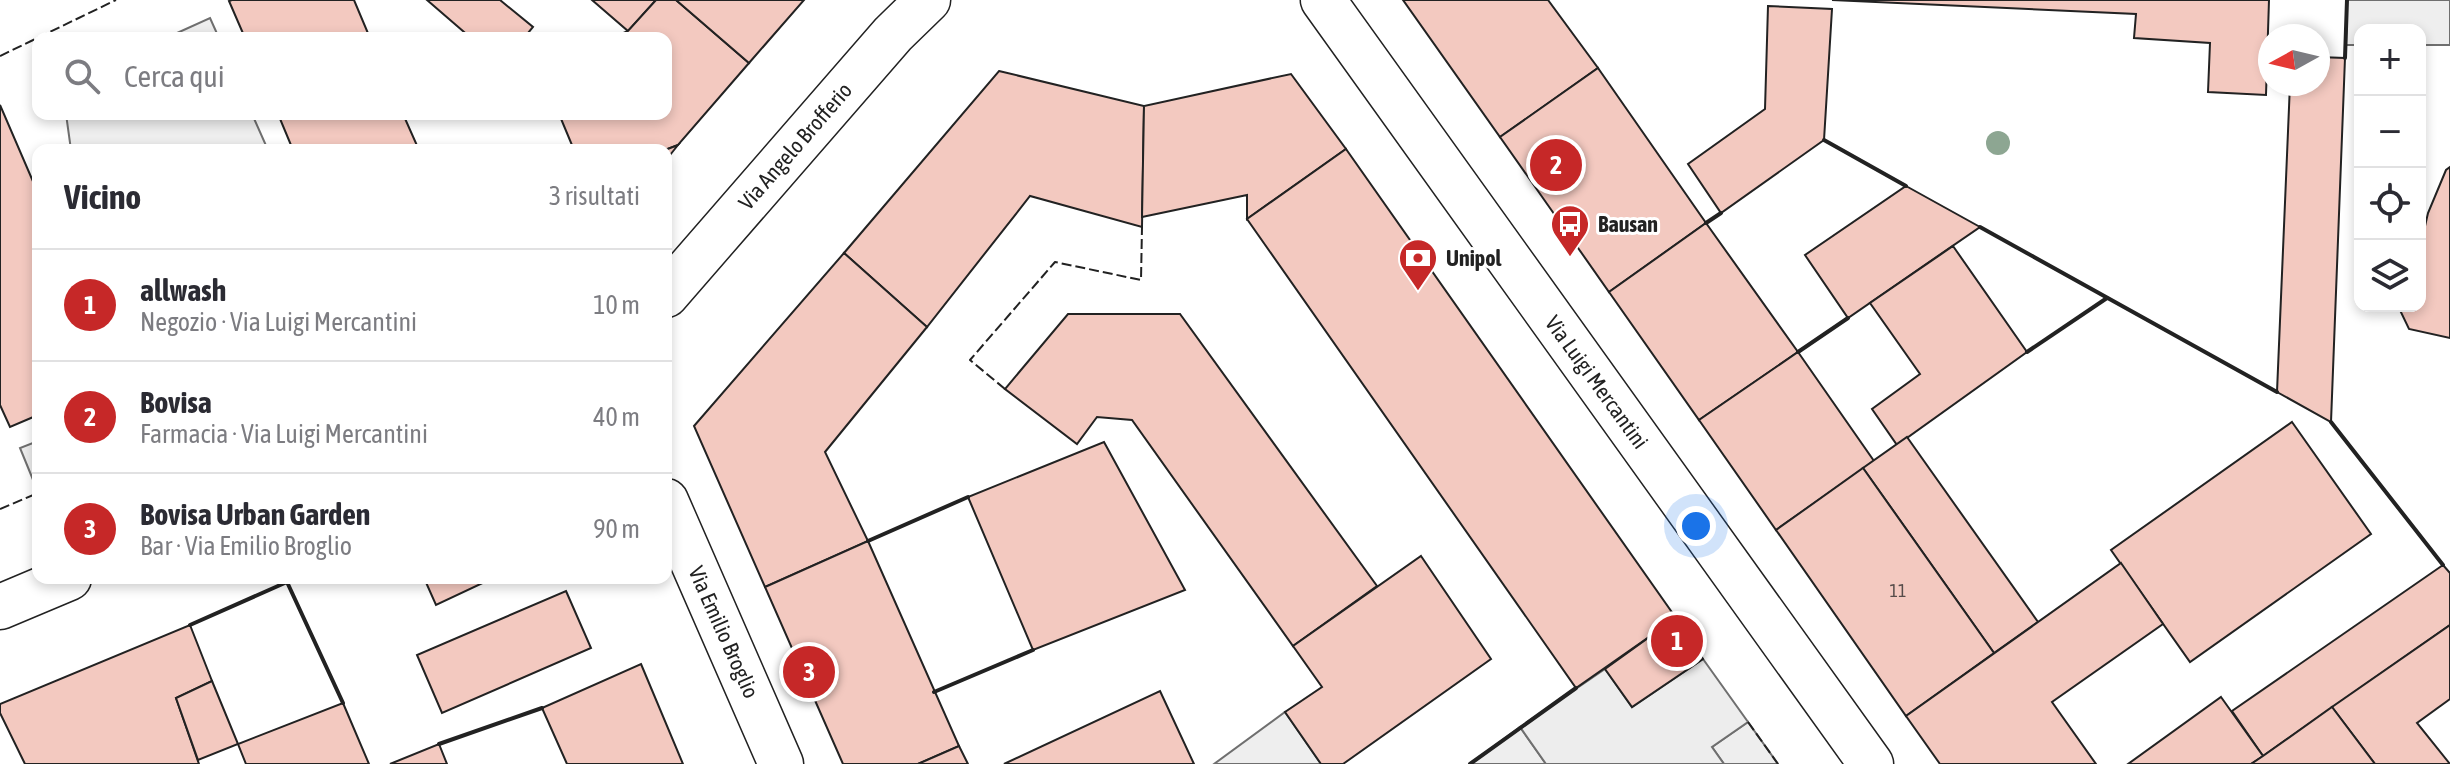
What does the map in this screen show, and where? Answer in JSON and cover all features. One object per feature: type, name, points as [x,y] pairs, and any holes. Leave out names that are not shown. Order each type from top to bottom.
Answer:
[{"type":"street","name":"Via Angelo Brofferio","points":[[672,288],[893,34],[928,0]]},
{"type":"street","name":"Via Luigi Mercantini","points":[[1323,0],[1871,764]]},
{"type":"street","name":"Via Emilio Broglio","points":[[672,515],[781,764]]},
{"type":"street","points":[[0,607],[55,584]]},
{"type":"shaded area","points":[[2347,0],[2450,0],[2450,45],[2426,45],[2426,24],[2354,24],[2354,45],[2346,45]]},
{"type":"shaded area","points":[[210,18],[216,32],[179,32]]},
{"type":"shaded area","points":[[67,120],[255,120],[265,144],[70,144]]},
{"type":"shaded area","points":[[32,443],[32,477],[20,448]]},
{"type":"shaded area","points":[[1703,659],[1748,722],[1712,747],[1724,764],[1546,764],[1520,727],[1605,669],[1632,707]]},
{"type":"shaded area","points":[[1285,712],[1321,764],[1214,764]]},
{"type":"shaded area","points":[[1748,722],[1778,764],[1724,764],[1712,747]]},
{"type":"shaded area","points":[[1520,727],[1546,764],[1470,764]]},
{"type":"building","points":[[354,0],[367,32],[242,32],[229,1]]},
{"type":"building","points":[[427,0],[500,0],[533,27],[529,32],[464,32]]},
{"type":"building","points":[[592,0],[656,0],[628,31]]},
{"type":"building","points":[[656,0],[676,0],[749,63],[678,145],[572,144],[562,120],[672,120],[672,32],[626,32]]},
{"type":"building","points":[[676,0],[804,0],[749,63]]},
{"type":"building","points":[[1403,0],[1548,0],[1598,68],[1500,137]]},
{"type":"building","points":[[1832,0],[2269,0],[2268,24],[2258,24],[2258,95],[2208,92],[2210,43],[2134,38],[2136,14]]},
{"type":"building","points":[[1768,6],[1832,9],[1824,140],[1721,213],[1688,164],[1765,109]]},
{"type":"building","points":[[2330,57],[2345,58],[2331,422],[2277,392],[2289,96],[2330,96]]},
{"type":"building","points":[[1598,68],[1706,223],[1609,292],[1500,137]]},
{"type":"building","points":[[999,71],[1144,106],[1142,227],[1030,196],[927,327],[844,253]]},
{"type":"building","points":[[1291,74],[1346,149],[1247,219],[1247,195],[1142,217],[1144,106]]},
{"type":"building","points":[[0,105],[32,179],[32,418],[10,427],[0,405]]},
{"type":"building","points":[[280,120],[406,120],[416,144],[290,144]]},
{"type":"building","points":[[1346,149],[1676,618],[1576,688],[1247,219]]},
{"type":"building","points":[[2450,167],[2450,338],[2409,329],[2401,312],[2426,312],[2426,222],[2446,170]]},
{"type":"building","points":[[1906,186],[1980,227],[1848,318],[1805,255]]},
{"type":"building","points":[[1706,223],[1798,352],[1699,420],[1609,292]]},
{"type":"building","points":[[1953,246],[2027,352],[1897,445],[1872,409],[1920,374],[1870,303]]},
{"type":"building","points":[[844,253],[927,327],[825,452],[868,541],[765,587],[694,426]]},
{"type":"building","points":[[1068,314],[1180,314],[1377,586],[1293,646],[1132,420],[1097,417],[1077,444],[1005,389]]},
{"type":"building","points":[[1798,352],[1874,461],[1776,530],[1699,420]]},
{"type":"building","points":[[2292,422],[2371,534],[2190,662],[2111,550]]},
{"type":"building","points":[[1907,437],[2038,622],[1994,653],[1863,468]]},
{"type":"building","points":[[1104,442],[1185,590],[1033,650],[968,497]]},
{"type":"building","points":[[1863,468],[1994,653],[1906,716],[1776,530]]},
{"type":"building","points":[[868,541],[959,746],[918,764],[843,764],[765,587]]},
{"type":"building","points":[[1421,556],[1491,659],[1343,764],[1321,764],[1285,712],[1322,687],[1293,646]]},
{"type":"building","points":[[2121,563],[2163,624],[2052,702],[2096,764],[1940,764],[1906,716]]},
{"type":"building","points":[[2443,565],[2450,573],[2450,625],[2263,756],[2232,711]]},
{"type":"building","points":[[427,584],[481,584],[436,605]]},
{"type":"building","points":[[566,591],[591,648],[442,713],[417,655]]},
{"type":"building","points":[[1676,618],[1703,659],[1632,707],[1605,669]]},
{"type":"building","points":[[190,625],[212,681],[176,698],[199,764],[25,764],[0,713],[0,704]]},
{"type":"building","points":[[2450,625],[2450,699],[2417,723],[2450,764],[2375,764],[2332,707]]},
{"type":"building","points":[[641,664],[683,764],[567,764],[542,708]]},
{"type":"building","points":[[212,681],[238,744],[198,760],[176,698]]},
{"type":"building","points":[[1160,691],[1194,764],[1004,764]]},
{"type":"building","points":[[2221,697],[2263,756],[2251,764],[2128,764]]},
{"type":"building","points":[[343,703],[369,764],[246,764],[238,744]]},
{"type":"building","points":[[2332,707],[2375,764],[2251,764],[2263,756]]},
{"type":"building","points":[[439,744],[447,764],[390,764]]},
{"type":"building","points":[[959,746],[968,764],[918,764]]},
{"type":"fence","points":[[50,32],[116,0]]},
{"type":"fence","points":[[0,56],[32,41]]},
{"type":"fence","points":[[1005,389],[970,360],[1055,262],[1141,280],[1142,227]]},
{"type":"fence","points":[[0,509],[32,496]]},
{"type":"fence","points":[[1748,722],[1778,764]]},
{"type":"wall","points":[[2345,58],[2347,0]]},
{"type":"wall","points":[[1824,140],[1906,186]]},
{"type":"wall","points":[[1706,223],[1721,213]]},
{"type":"wall","points":[[1980,227],[2277,392]]},
{"type":"wall","points":[[2027,352],[2107,298]]},
{"type":"wall","points":[[1798,352],[1848,318]]},
{"type":"wall","points":[[2331,422],[2443,565]]},
{"type":"wall","points":[[868,541],[968,497]]},
{"type":"wall","points":[[190,625],[282,584]]},
{"type":"wall","points":[[288,584],[343,703]]},
{"type":"wall","points":[[934,692],[1033,650]]},
{"type":"wall","points":[[1470,764],[1576,688]]},
{"type":"wall","points":[[439,744],[542,708]]},
{"type":"place","name":"Bovisa","points":[[1556,165]]},
{"type":"place","name":"Bausan","points":[[1570,258]]},
{"type":"place","name":"Unipol","points":[[1418,292]]},
{"type":"place","name":"allwash","points":[[1677,641]]},
{"type":"place","name":"Bovisa Urban Garden","points":[[809,672]]}]
